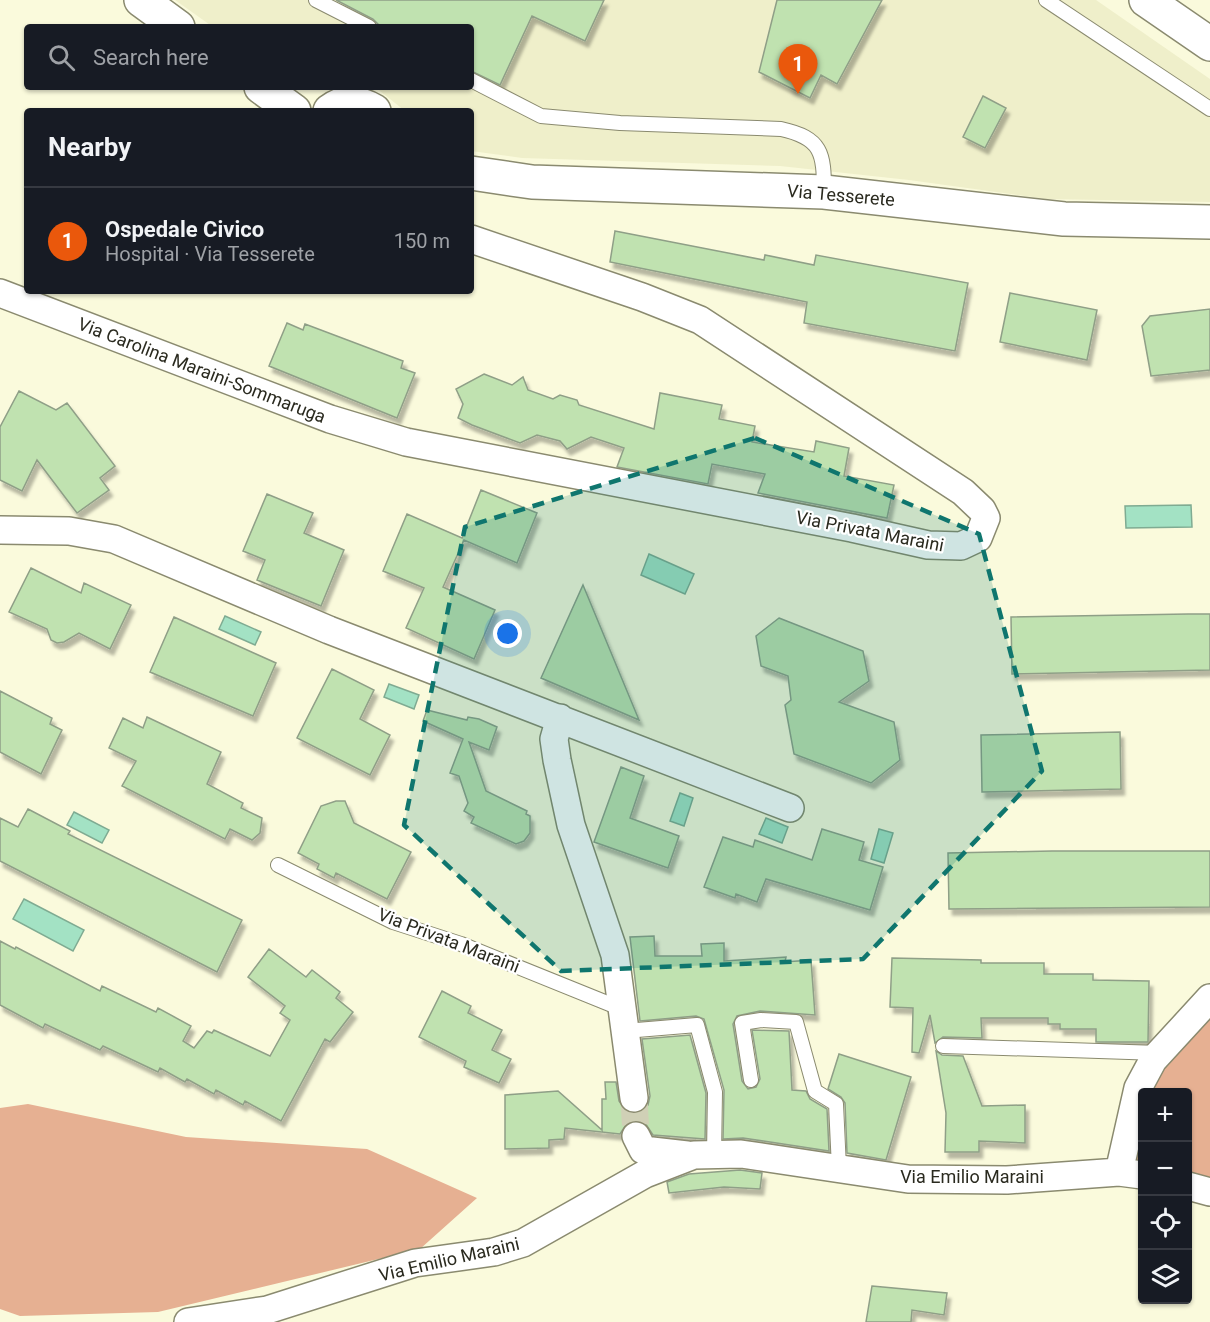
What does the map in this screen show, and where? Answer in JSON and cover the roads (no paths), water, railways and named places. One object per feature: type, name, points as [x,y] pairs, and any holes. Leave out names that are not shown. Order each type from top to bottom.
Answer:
[{"type":"street","points":[[141,0],[174,24]]},
{"type":"street","points":[[1146,0],[1210,44]]},
{"type":"street","points":[[265,90],[290,108]]},
{"type":"street","points":[[336,108],[343,104],[354,103],[366,108]]},
{"type":"street","name":"Via Tesserete","points":[[474,173],[532,182],[824,192],[1064,219],[1210,222]]},
{"type":"street","name":"Via Privata Maraini","points":[[406,441],[852,528],[928,545],[961,546],[978,538],[986,518],[982,510],[963,492],[700,320],[642,297],[474,240]]},
{"type":"street","name":"Via Carolina Maraini-Sommaruga","points":[[0,293],[330,419],[406,441]]},
{"type":"street","points":[[0,530],[69,531],[114,539],[329,630],[790,808]]},
{"type":"street","points":[[560,718],[554,739],[571,825],[615,955],[633,1098]]},
{"type":"street","points":[[1131,1173],[1138,1088],[1159,1053],[1210,998]]},
{"type":"street","name":"Via Emilio Maraini","points":[[639,1143],[704,1155],[741,1154],[908,1179],[1007,1180],[1131,1173]]},
{"type":"street","name":"Via Emilio Maraini","points":[[188,1322],[267,1310],[415,1263],[494,1252],[523,1243],[645,1174],[704,1155]]},
{"type":"street","points":[[1192,1187],[1210,1192]]},
{"type":"lane","points":[[316,0],[363,24]]},
{"type":"lane","points":[[1046,0],[1210,109]]},
{"type":"lane","points":[[474,82],[541,116],[620,123],[781,129],[802,134],[816,148],[824,162],[824,192]]},
{"type":"lane","name":"Via Privata Maraini","points":[[278,865],[393,922],[461,944],[624,1020]]},
{"type":"lane","points":[[624,1020],[697,1025],[715,1092],[704,1155]]},
{"type":"lane","points":[[751,1080],[742,1023],[761,1020],[796,1022],[815,1091],[836,1104],[839,1168]]},
{"type":"lane","points":[[943,1046],[1159,1053]]},
{"type":"tunnel","points":[[634,1098],[636,1136]]},
{"type":"place","name":"Ospedale Civico","points":[[798,94]]}]
